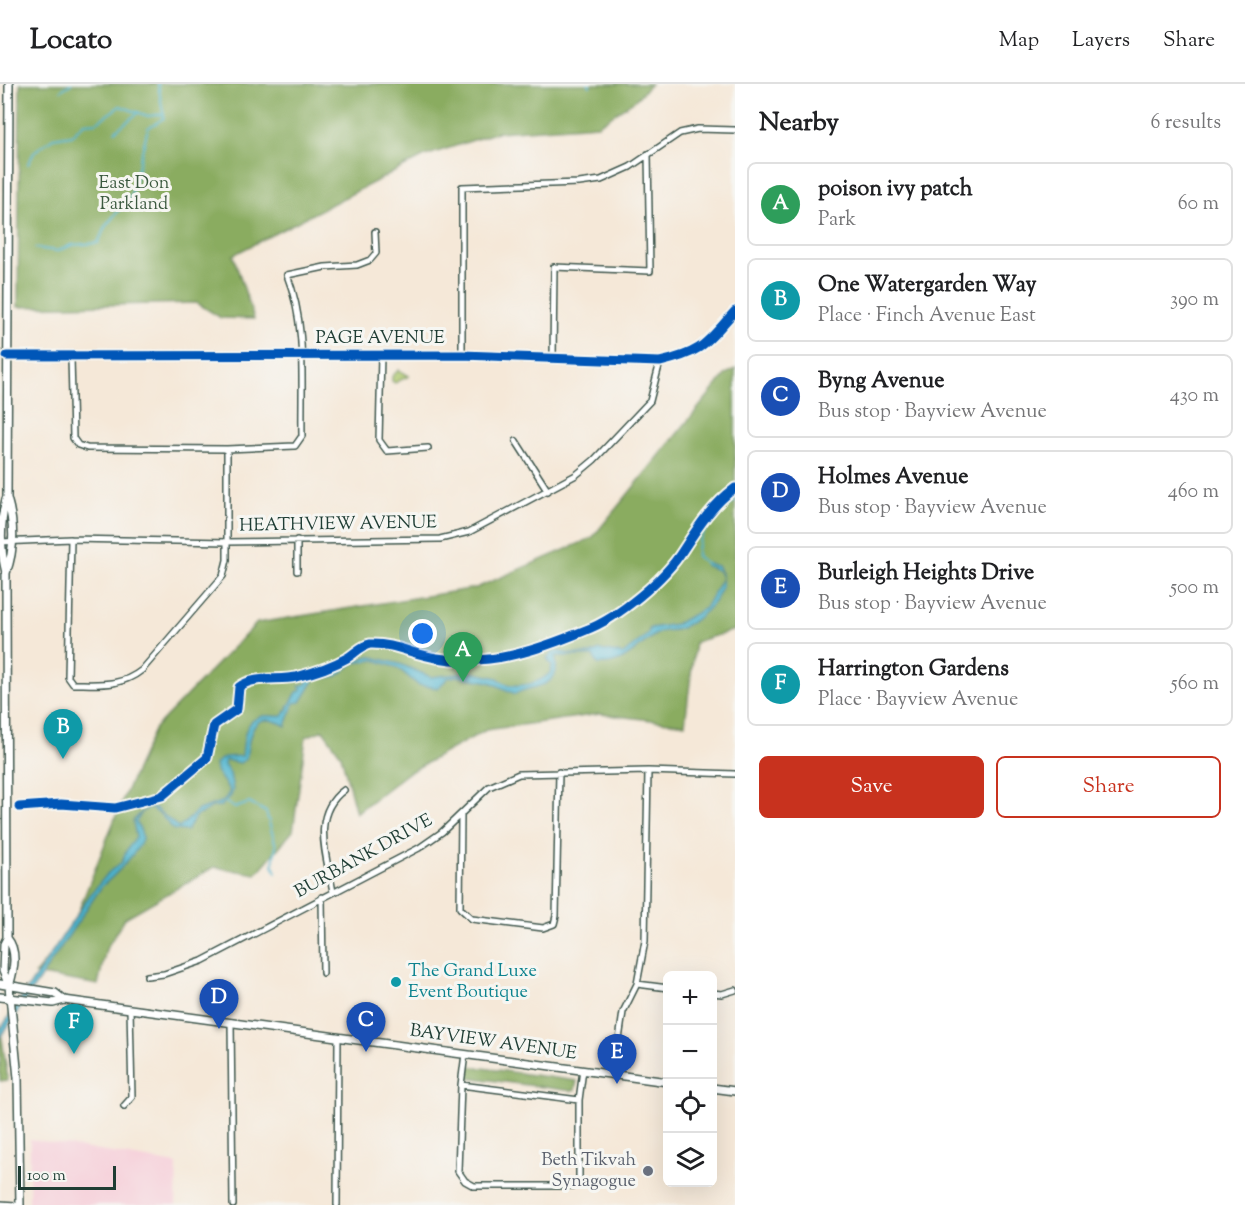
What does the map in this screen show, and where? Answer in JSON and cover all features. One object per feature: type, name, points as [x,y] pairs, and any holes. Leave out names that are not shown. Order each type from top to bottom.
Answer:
[{"type":"main road","points":[[6,573],[12,557],[12,516],[7,498],[8,85]]},
{"type":"main road","points":[[7,498],[1,514],[0,542],[6,573],[3,738],[7,938],[4,944],[3,971],[9,986],[18,1078],[18,1205]]},
{"type":"main road","name":"BAYVIEW AVENUE","points":[[0,984],[55,993],[64,1000]]},
{"type":"main road","name":"BAYVIEW AVENUE","points":[[0,997],[53,1003],[64,1000],[663,1081]]},
{"type":"main road","points":[[717,1089],[735,1091]]},
{"type":"street","points":[[462,355],[462,187],[590,182],[621,171],[672,136],[688,130],[735,130]]},
{"type":"street","points":[[553,359],[554,267],[650,271],[648,154]]},
{"type":"street","points":[[71,357],[73,438],[78,445],[87,448],[227,449],[295,446],[302,436],[302,356],[295,293],[287,275],[317,268],[357,265],[370,260],[376,253],[375,232]]},
{"type":"street","name":"PAGE AVENUE","points":[[7,356],[462,355],[660,362],[688,355],[701,348],[735,311]]},
{"type":"street","points":[[381,355],[380,440],[383,449],[387,451],[428,448]]},
{"type":"street","name":"HEATHVIEW AVENUE","points":[[0,542],[71,539],[227,542],[440,539],[470,532],[576,475],[594,460],[650,400],[660,362]]},
{"type":"street","points":[[516,441],[548,491]]},
{"type":"street","points":[[71,539],[68,677],[73,684],[117,684],[130,680],[142,670],[223,576],[227,560],[227,449]]},
{"type":"street","points":[[297,540],[297,571]]},
{"type":"street","points":[[614,1074],[623,1012],[637,984],[645,941],[648,771]]},
{"type":"street","name":"BURBANK DRIVE","points":[[147,976],[164,974],[202,961],[418,848],[461,815],[489,787],[519,774],[648,771],[735,774]]},
{"type":"street","points":[[461,815],[460,908],[472,919],[543,928],[554,924],[559,772]]},
{"type":"street","points":[[333,892],[323,830],[324,814],[332,798],[344,790]]},
{"type":"street","points":[[322,897],[323,974]]},
{"type":"street","points":[[637,984],[663,987]]},
{"type":"street","points":[[717,994],[735,990]]},
{"type":"street","points":[[124,1106],[132,1097],[130,1009]]},
{"type":"street","points":[[231,1022],[233,1205]]},
{"type":"street","points":[[337,1205],[338,1037]]},
{"type":"street","points":[[465,1054],[461,1085],[458,1171],[465,1181],[474,1186],[573,1186],[579,1180],[581,1170],[579,1100],[583,1070]]},
{"type":"street","points":[[461,1085],[579,1100]]},
{"type":"street","points":[[0,1204],[18,1205]]},
{"type":"shaded area","points":[[30,1139],[177,1164],[176,1205],[29,1205]]},
{"type":"green space","name":"East Don Parkland","points":[[20,84],[651,84],[635,100],[598,125],[498,132],[425,156],[233,255],[254,319],[221,318],[197,303],[18,307]]},
{"type":"green space","points":[[735,369],[735,630],[695,642],[685,724],[600,714],[486,730],[408,773],[356,813],[341,755],[323,730],[306,737],[293,831],[256,874],[214,867],[125,918],[106,949],[98,985],[35,974],[71,930],[121,803],[155,728],[257,623],[476,588],[592,538],[726,374]]},
{"type":"green space","points":[[399,370],[409,376],[395,383],[392,381],[392,376]]},
{"type":"green space","points":[[0,1024],[8,1080],[0,1081]]},
{"type":"green space","points":[[468,1066],[577,1081],[575,1090],[572,1091],[467,1077]]},
{"type":"water","points":[[707,563],[717,566],[721,575],[719,571],[705,565]]},
{"type":"water","points":[[722,579],[719,594],[714,603],[689,623],[678,629],[658,633],[616,662],[598,664],[593,656],[556,656],[556,671],[550,681],[515,694],[490,682],[456,676],[448,678],[438,688],[418,685],[398,668],[375,660],[354,663],[337,676],[315,679],[301,702],[294,703],[286,726],[274,721],[259,722],[251,733],[246,759],[240,763],[225,760],[224,765],[230,773],[233,790],[231,796],[221,806],[212,807],[195,817],[187,831],[174,830],[160,814],[150,808],[143,811],[136,822],[142,835],[138,847],[127,862],[102,886],[0,1038],[0,1030],[90,895],[109,872],[122,862],[126,851],[136,837],[133,821],[147,806],[154,807],[179,828],[198,810],[224,801],[230,791],[216,771],[215,764],[224,757],[242,756],[248,726],[256,718],[263,716],[283,716],[297,692],[302,690],[299,686],[306,684],[322,671],[369,656],[400,664],[431,677],[472,672],[498,678],[509,684],[524,685],[538,681],[550,673],[552,666],[547,658],[555,651],[590,654],[600,650],[623,654],[647,635],[650,628],[676,624],[705,608]]},
{"type":"waterway","points":[[61,90],[71,84]]},
{"type":"waterway","points":[[35,248],[57,251],[72,245],[98,243],[105,227],[131,195],[148,128],[164,118],[158,84]]},
{"type":"waterway","points":[[28,164],[35,151],[53,138],[72,135],[84,123],[97,122],[120,106],[148,116],[164,114]]},
{"type":"waterway","points":[[115,131],[139,112]]},
{"type":"waterway","points":[[708,565],[697,556],[700,539],[709,524],[735,500]]},
{"type":"waterway","points":[[225,802],[235,808],[249,803],[266,812],[276,846],[273,864],[276,873]]},
{"type":"cycle path","points":[[7,356],[462,355],[660,362],[686,354],[703,345],[735,311]]},
{"type":"cycle path","points":[[19,807],[61,804],[115,808],[162,796],[207,758],[214,725],[237,709],[239,687],[245,683],[296,677],[341,661],[370,644],[387,645],[437,658],[475,660],[513,655],[586,630],[612,617],[653,585],[675,561],[712,509],[735,488]]},
{"type":"place","name":"poison ivy patch","points":[[463,682]]},
{"type":"place","name":"One Watergarden Way","points":[[63,759]]},
{"type":"place","name":"The Grand Luxe Event Boutique","points":[[396,982]]},
{"type":"place","name":"Holmes Avenue","points":[[219,1029]]},
{"type":"place","name":"Byng Avenue","points":[[366,1052]]},
{"type":"place","name":"Harrington Gardens","points":[[74,1054]]},
{"type":"place","name":"Burleigh Heights Drive","points":[[617,1084]]},
{"type":"place","name":"Beth Tikvah Synagogue","points":[[648,1171]]}]
